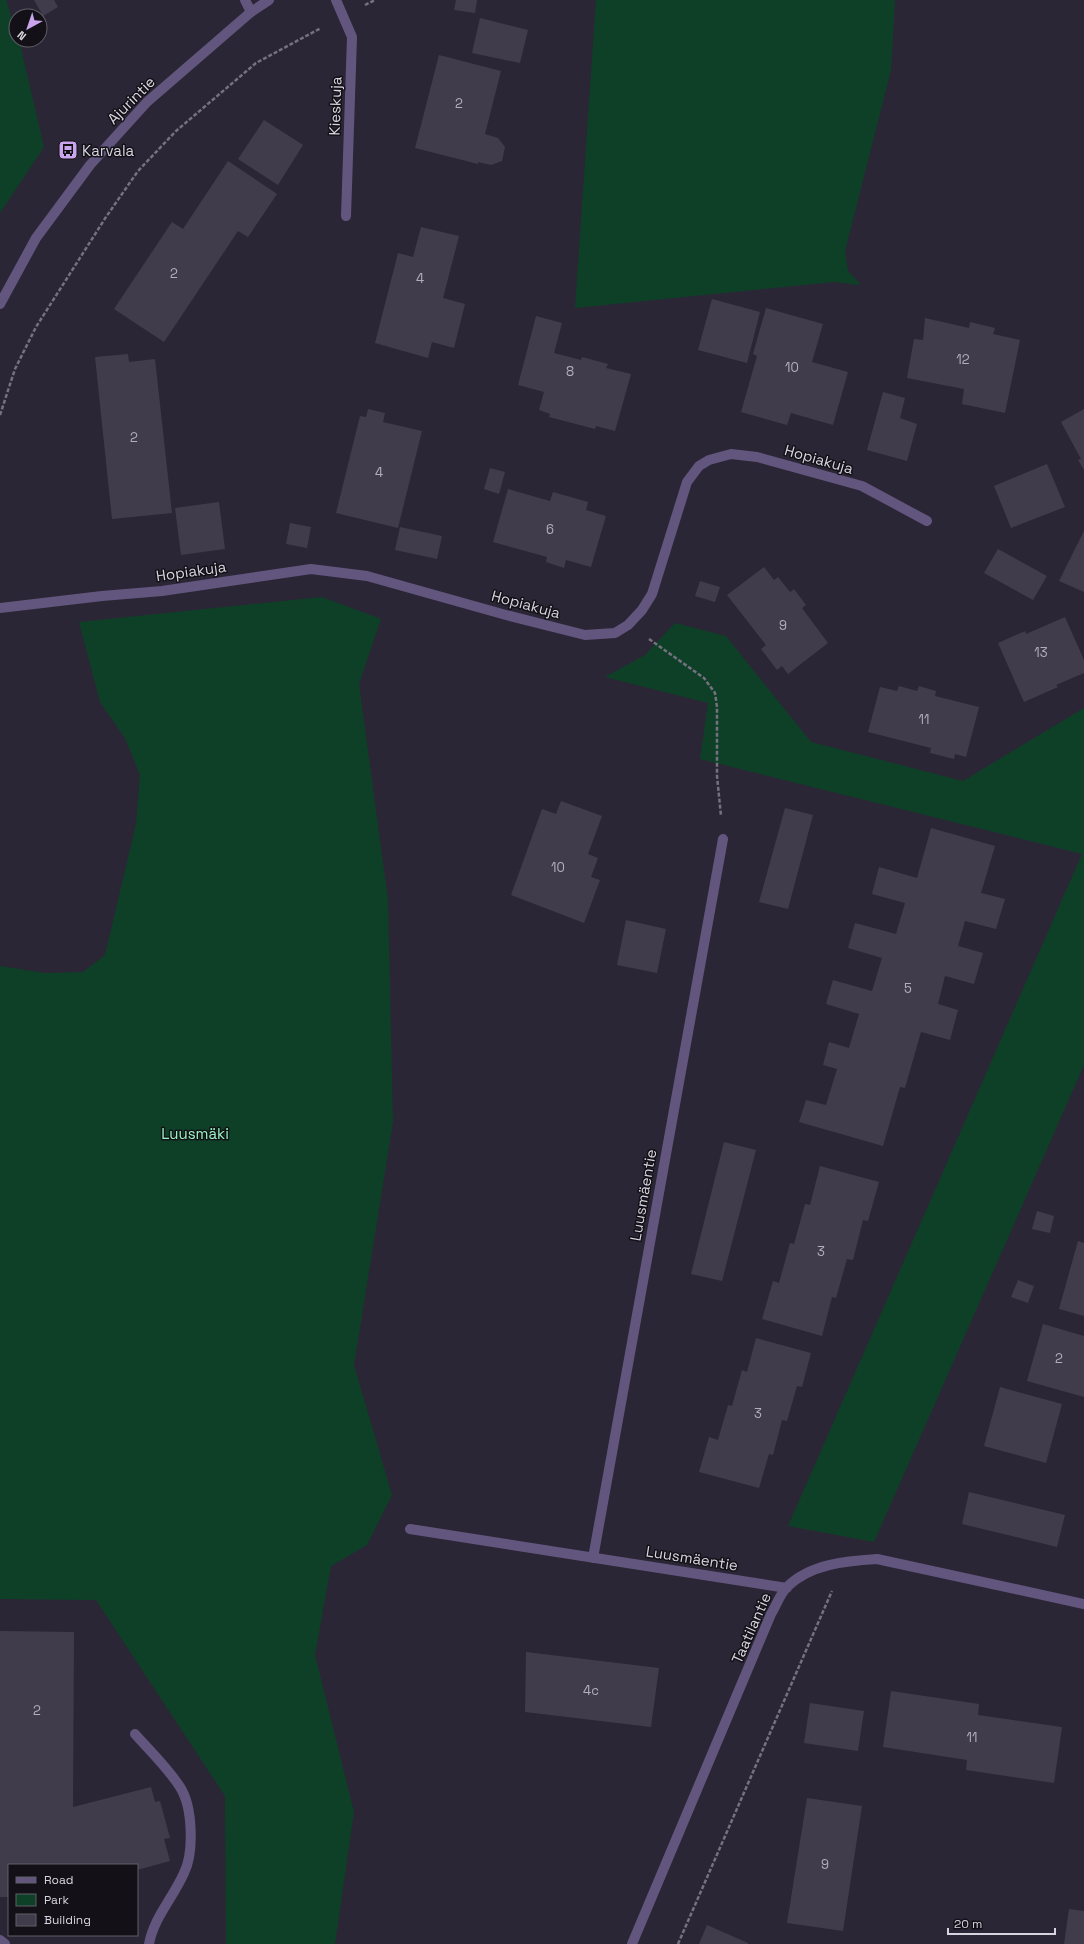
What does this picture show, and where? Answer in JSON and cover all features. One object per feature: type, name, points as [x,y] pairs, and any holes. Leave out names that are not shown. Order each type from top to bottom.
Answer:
[{"type":"street","points":[[245,0],[251,12]]},
{"type":"street","name":"Ajurintie","points":[[0,304],[36,238],[90,165],[147,102],[251,12],[268,0]]},
{"type":"street","name":"Kieskuja","points":[[336,0],[352,36],[346,216]]},
{"type":"street","name":"Hopiakuja","points":[[0,608],[162,591],[311,569],[366,576],[506,615],[585,635],[615,633],[628,625],[642,610],[652,594],[686,482],[699,466],[709,460],[731,454],[764,459],[862,486],[927,521]]},
{"type":"street","name":"Luusmäentie","points":[[593,1558],[723,839]]},
{"type":"street","name":"Luusmäentie","points":[[410,1529],[787,1588]]},
{"type":"street","name":"Taatilantie","points":[[632,1944],[771,1614],[787,1588],[811,1571],[844,1561],[877,1559],[1084,1604]]},
{"type":"street","points":[[135,1734],[181,1788],[190,1819],[191,1847],[185,1873],[166,1903],[152,1932],[149,1944]]},
{"type":"street","points":[[0,1940],[5,1944]]},
{"type":"path","points":[[0,415],[15,368],[36,327],[106,217],[138,172],[176,131],[256,64],[375,0]]},
{"type":"path","points":[[628,625],[704,678],[715,693],[717,707],[717,776],[723,839]]},
{"type":"path","points":[[678,1944],[844,1561]]},
{"type":"green space","points":[[0,0],[6,0],[8,8],[8,48],[21,48],[44,147],[0,213]]},
{"type":"green space","points":[[596,0],[895,0],[891,70],[845,251],[848,271],[861,285],[834,282],[575,308]]},
{"type":"green space","name":"Luusmäki","points":[[322,597],[381,619],[359,684],[388,900],[393,1122],[354,1365],[392,1495],[367,1545],[331,1566],[315,1655],[354,1812],[335,1944],[226,1944],[225,1796],[96,1600],[0,1599],[0,966],[45,973],[83,972],[105,955],[136,824],[140,775],[125,738],[100,702],[79,622]]},
{"type":"green space","points":[[675,623],[726,636],[811,742],[963,781],[1084,708],[1084,1065],[874,1542],[788,1526],[1082,854],[700,759],[708,703],[605,677],[645,655]]},
{"type":"building","points":[[34,0],[54,0],[58,7],[48,13],[48,8],[38,8]]},
{"type":"building","points":[[456,0],[477,0],[475,13],[454,10]]},
{"type":"building","points":[[480,18],[528,30],[520,63],[472,53]]},
{"type":"building","points":[[439,55],[501,71],[485,134],[498,138],[505,147],[502,161],[491,165],[478,162],[478,164],[415,148]]},
{"type":"building","points":[[264,120],[303,145],[278,185],[238,159]]},
{"type":"building","points":[[228,161],[277,194],[248,237],[238,231],[164,342],[114,309],[172,222],[183,229]]},
{"type":"building","points":[[421,227],[459,236],[443,298],[465,304],[454,348],[432,342],[428,358],[375,343],[398,253],[413,257]]},
{"type":"building","points":[[712,299],[760,312],[747,363],[698,350]]},
{"type":"building","points":[[766,308],[823,324],[812,362],[848,372],[833,425],[791,413],[787,425],[741,412],[757,356],[753,354]]},
{"type":"building","points":[[536,316],[562,323],[554,353],[581,360],[582,357],[608,364],[606,368],[631,374],[615,431],[596,426],[595,429],[549,417],[550,414],[539,410],[544,392],[518,385]]},
{"type":"building","points":[[925,318],[969,328],[970,322],[995,328],[993,334],[1020,340],[1005,413],[962,404],[964,389],[907,378],[914,339],[923,340]]},
{"type":"building","points":[[128,354],[129,362],[155,359],[172,513],[112,519],[95,357]]},
{"type":"building","points":[[883,392],[905,398],[900,418],[917,424],[907,461],[867,450]]},
{"type":"building","points":[[368,409],[385,413],[383,422],[422,431],[398,528],[336,513],[360,416],[366,417]]},
{"type":"building","points":[[1084,409],[1084,470],[1078,460],[1081,459],[1061,422]]},
{"type":"building","points":[[1047,464],[1065,507],[1011,528],[994,486]]},
{"type":"building","points":[[490,468],[505,472],[499,494],[484,489]]},
{"type":"building","points":[[508,489],[550,501],[553,492],[588,502],[586,510],[606,516],[591,567],[566,560],[564,568],[546,562],[547,557],[493,542]]},
{"type":"building","points":[[219,502],[225,549],[181,555],[175,508]]},
{"type":"building","points":[[290,523],[311,527],[307,548],[286,544]]},
{"type":"building","points":[[400,527],[442,536],[437,559],[395,550]]},
{"type":"building","points":[[1084,531],[1084,592],[1059,581]]},
{"type":"building","points":[[998,549],[1047,576],[1033,600],[984,573]]},
{"type":"building","points":[[764,567],[774,580],[778,577],[790,592],[794,589],[806,605],[802,608],[828,643],[788,674],[782,666],[777,670],[761,649],[766,645],[727,595]]},
{"type":"building","points":[[700,581],[720,587],[715,602],[695,596]]},
{"type":"building","points":[[1065,617],[1084,660],[1084,673],[1056,685],[1058,687],[1024,702],[998,643],[1025,631],[1026,634]]},
{"type":"building","points":[[899,686],[917,691],[919,686],[936,691],[935,696],[979,707],[966,757],[955,754],[954,759],[930,753],[931,748],[868,732],[880,687],[897,691]]},
{"type":"building","points":[[561,801],[602,816],[588,854],[598,858],[591,877],[600,880],[584,923],[511,895],[542,809],[556,814]]},
{"type":"building","points":[[785,808],[813,815],[788,909],[759,902]]},
{"type":"building","points":[[931,828],[995,846],[981,893],[1005,899],[996,929],[965,921],[958,946],[983,953],[974,984],[945,976],[938,1004],[958,1010],[950,1040],[921,1032],[905,1088],[900,1087],[883,1146],[799,1122],[806,1100],[826,1105],[837,1069],[823,1065],[829,1042],[849,1048],[859,1014],[826,1004],[833,980],[872,991],[882,958],[848,948],[855,923],[896,934],[905,903],[872,894],[879,867],[917,878]]},
{"type":"building","points":[[626,920],[666,929],[657,973],[617,965]]},
{"type":"building","points":[[724,1142],[756,1150],[722,1281],[691,1274]]},
{"type":"building","points":[[820,1166],[879,1182],[868,1221],[863,1220],[853,1260],[847,1259],[836,1298],[832,1297],[822,1336],[762,1319],[773,1281],[779,1283],[790,1243],[794,1244],[805,1204],[810,1205]]},
{"type":"building","points":[[1037,1211],[1054,1216],[1050,1233],[1032,1229]]},
{"type":"building","points":[[1078,1241],[1084,1243],[1084,1316],[1059,1309]]},
{"type":"building","points":[[1018,1280],[1034,1286],[1028,1303],[1011,1297]]},
{"type":"building","points":[[1043,1324],[1084,1336],[1084,1397],[1027,1381]]},
{"type":"building","points":[[756,1338],[811,1353],[802,1387],[797,1386],[787,1421],[782,1420],[773,1455],[769,1454],[759,1488],[699,1472],[709,1437],[718,1440],[728,1405],[732,1406],[742,1370],[747,1372]]},
{"type":"building","points":[[1000,1387],[1062,1404],[1046,1463],[984,1446]]},
{"type":"building","points":[[969,1492],[1065,1515],[1057,1547],[962,1524]]},
{"type":"building","points":[[0,1631],[74,1632],[73,1807],[151,1787],[155,1802],[160,1801],[170,1838],[164,1839],[170,1861],[138,1870],[138,1864],[8,1864],[8,1897],[0,1897]]},
{"type":"building","points":[[526,1652],[659,1668],[651,1727],[525,1712]]},
{"type":"building","points":[[891,1691],[979,1704],[978,1715],[1062,1727],[1054,1783],[966,1770],[967,1760],[883,1747]]},
{"type":"building","points":[[810,1703],[864,1711],[858,1751],[804,1743]]},
{"type":"building","points":[[807,1798],[862,1806],[843,1931],[787,1923]]},
{"type":"building","points":[[1069,1909],[1084,1911],[1084,1944],[1064,1944]]},
{"type":"building","points":[[707,1925],[748,1943],[748,1944],[699,1944]]},
{"type":"place","name":"Karvala","points":[[68,150]]}]
